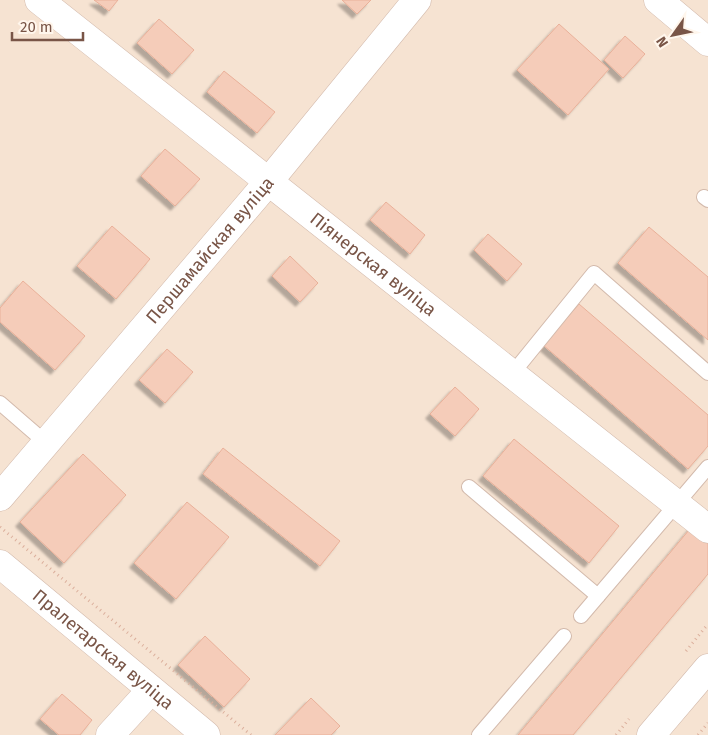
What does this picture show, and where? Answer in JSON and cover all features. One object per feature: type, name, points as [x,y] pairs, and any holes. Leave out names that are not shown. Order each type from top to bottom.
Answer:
[{"type":"street","name":"Піянерская вуліца","points":[[39,0],[708,529]]},
{"type":"street","name":"Першамайская вуліца","points":[[0,497],[269,181],[416,0]]},
{"type":"street","points":[[658,0],[708,42]]},
{"type":"street","name":"Пралетарская вуліца","points":[[0,564],[206,735]]},
{"type":"street","points":[[651,735],[708,668]]},
{"type":"street","points":[[110,735],[151,690]]},
{"type":"lane","points":[[512,374],[594,273],[708,373]]},
{"type":"lane","points":[[0,403],[46,442]]},
{"type":"lane","points":[[582,616],[708,467]]},
{"type":"lane","points":[[469,487],[598,596]]},
{"type":"lane","points":[[479,735],[564,636]]},
{"type":"path","points":[[0,527],[251,735]]},
{"type":"path","points":[[698,735],[708,723]]},
{"type":"shaded area","points":[[0,0],[708,0],[708,735],[0,735]]},
{"type":"building","points":[[94,0],[118,0],[109,11]]},
{"type":"building","points":[[342,0],[371,0],[357,14]]},
{"type":"building","points":[[159,19],[194,50],[172,74],[137,43]]},
{"type":"building","points":[[559,24],[609,69],[568,115],[517,70]]},
{"type":"building","points":[[625,36],[645,54],[623,78],[604,60]]},
{"type":"building","points":[[224,71],[275,112],[257,133],[207,92]]},
{"type":"building","points":[[165,149],[200,179],[175,206],[141,176]]},
{"type":"building","points":[[386,202],[425,235],[410,254],[370,220]]},
{"type":"building","points":[[112,226],[150,259],[116,299],[77,266]]},
{"type":"building","points":[[649,227],[708,277],[708,340],[618,263]]},
{"type":"building","points":[[488,234],[522,264],[507,281],[474,250]]},
{"type":"building","points":[[290,256],[318,283],[300,302],[272,276]]},
{"type":"building","points":[[23,281],[85,336],[55,370],[0,322],[0,308]]},
{"type":"building","points":[[579,304],[708,415],[708,446],[688,469],[543,345]]},
{"type":"building","points":[[167,349],[193,372],[165,403],[139,380]]},
{"type":"building","points":[[455,387],[479,409],[455,436],[430,414]]},
{"type":"building","points":[[514,439],[619,526],[589,563],[483,476]]},
{"type":"building","points":[[223,448],[340,541],[320,566],[203,474]]},
{"type":"building","points":[[83,454],[126,495],[64,563],[20,522]]},
{"type":"building","points":[[187,502],[229,537],[176,599],[134,563]]},
{"type":"building","points":[[694,524],[708,535],[708,574],[573,735],[518,735]]},
{"type":"building","points":[[205,636],[250,679],[224,707],[178,665]]},
{"type":"building","points":[[62,694],[92,720],[80,735],[59,735],[40,719]]},
{"type":"building","points":[[311,698],[340,726],[331,735],[275,735]]}]
